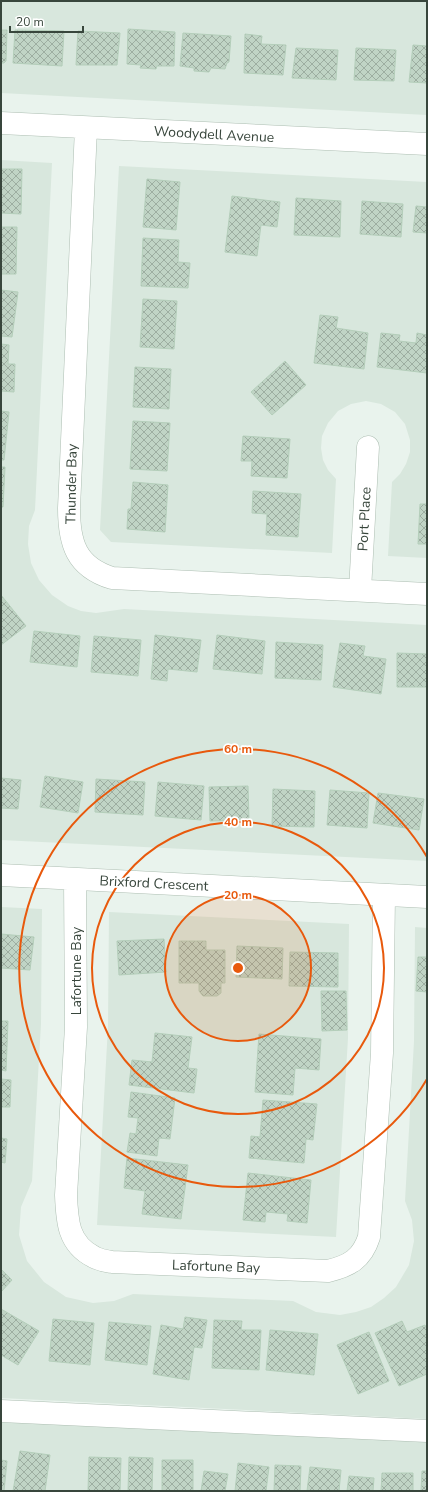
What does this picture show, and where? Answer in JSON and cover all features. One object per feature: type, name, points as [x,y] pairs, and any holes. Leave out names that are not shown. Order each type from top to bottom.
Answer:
[{"type":"street","name":"Woodydell Avenue","points":[[1,123],[427,144]]},
{"type":"street","name":"Thunder Bay","points":[[86,128],[69,508],[71,540],[82,560],[91,568],[112,578],[427,594]]},
{"type":"street","name":"Port Place","points":[[360,590],[368,447]]},
{"type":"street","name":"Brixford Crescent","points":[[1,875],[427,897]]},
{"type":"street","name":"Lafortune Bay","points":[[75,879],[76,1027],[66,1187],[66,1209],[68,1227],[74,1240],[83,1250],[94,1257],[112,1262],[328,1271],[342,1268],[349,1264],[356,1259],[366,1247],[370,1232],[382,1053],[384,895]]},
{"type":"street","points":[[1,1411],[427,1431]]},
{"type":"shaded area","points":[[1,1],[427,1],[427,115],[1,93]]},
{"type":"shaded area","points":[[1,160],[52,163],[35,510],[29,526],[28,544],[31,563],[39,580],[52,595],[68,606],[81,611],[96,613],[124,609],[427,625],[427,861],[1,840]]},
{"type":"shaded area","points":[[119,166],[427,182],[427,558],[388,556],[392,482],[400,474],[406,464],[410,452],[410,440],[405,424],[395,412],[381,404],[366,401],[351,404],[338,411],[328,423],[322,436],[321,448],[323,460],[328,470],[336,479],[332,553],[111,542],[100,530]]},
{"type":"shaded area","points":[[1,907],[42,909],[41,1024],[32,1181],[21,1207],[19,1235],[27,1261],[44,1282],[66,1297],[93,1303],[114,1301],[133,1294],[293,1301],[316,1312],[340,1315],[371,1307],[396,1287],[409,1265],[414,1241],[412,1220],[405,1201],[414,1041],[415,927],[427,928],[427,1419],[1,1398]]},
{"type":"shaded area","points":[[109,912],[349,924],[348,1038],[336,1237],[97,1225],[108,1026]]},
{"type":"shaded area","points":[[1,1421],[427,1442],[427,1491],[1,1491]]},
{"type":"building","points":[[128,29],[175,32],[174,66],[157,66],[156,69],[140,68],[141,65],[127,64]]},
{"type":"building","points":[[1,30],[7,30],[6,61],[4,63],[1,63]]},
{"type":"building","points":[[15,30],[64,31],[62,66],[13,63]]},
{"type":"building","points":[[78,31],[120,33],[117,65],[76,65]]},
{"type":"building","points":[[183,33],[231,36],[229,62],[227,63],[225,69],[211,68],[209,72],[194,71],[194,68],[180,66]]},
{"type":"building","points":[[245,34],[262,36],[261,44],[286,45],[283,75],[244,73]]},
{"type":"building","points":[[413,45],[427,46],[427,83],[409,82]]},
{"type":"building","points":[[296,48],[338,50],[336,80],[292,78]]},
{"type":"building","points":[[356,48],[396,50],[394,81],[354,80]]},
{"type":"building","points":[[1,169],[22,169],[21,214],[1,213]]},
{"type":"building","points":[[147,179],[180,182],[176,230],[143,227]]},
{"type":"building","points":[[232,196],[280,202],[277,227],[261,225],[257,256],[225,252]]},
{"type":"building","points":[[296,198],[341,201],[340,237],[294,235]]},
{"type":"building","points":[[362,201],[403,204],[401,237],[360,234]]},
{"type":"building","points":[[416,206],[427,207],[427,233],[413,232]]},
{"type":"building","points":[[1,227],[17,227],[16,274],[1,274]]},
{"type":"building","points":[[143,238],[179,240],[178,262],[190,263],[188,288],[141,286]]},
{"type":"building","points":[[1,290],[18,292],[12,337],[1,336]]},
{"type":"building","points":[[143,299],[177,301],[174,349],[140,347]]},
{"type":"building","points":[[320,315],[338,317],[336,328],[368,333],[364,369],[314,363]]},
{"type":"building","points":[[381,333],[400,335],[399,341],[416,343],[417,333],[427,335],[427,373],[377,367]]},
{"type":"building","points":[[1,344],[9,345],[8,364],[15,364],[14,392],[1,391]]},
{"type":"building","points":[[285,361],[306,385],[272,415],[251,392]]},
{"type":"building","points":[[135,367],[171,369],[169,409],[133,407]]},
{"type":"building","points":[[1,411],[9,412],[4,460],[1,460]]},
{"type":"building","points":[[133,421],[170,423],[167,471],[130,469]]},
{"type":"building","points":[[243,436],[290,439],[287,478],[251,476],[252,461],[241,461]]},
{"type":"building","points":[[1,467],[5,467],[3,507],[1,507]]},
{"type":"building","points":[[133,482],[168,485],[165,532],[127,529],[128,509],[131,509]]},
{"type":"building","points":[[253,491],[301,494],[298,537],[266,535],[267,514],[252,513]]},
{"type":"building","points":[[420,504],[427,504],[427,544],[418,544]]},
{"type":"building","points":[[1,595],[26,626],[1,645]]},
{"type":"building","points":[[34,631],[80,636],[77,667],[30,662]]},
{"type":"building","points":[[155,635],[201,640],[197,672],[168,669],[167,681],[151,679]]},
{"type":"building","points":[[217,635],[265,641],[262,674],[213,669]]},
{"type":"building","points":[[94,636],[141,640],[138,676],[91,672]]},
{"type":"building","points":[[276,642],[323,645],[321,680],[275,678]]},
{"type":"building","points":[[340,643],[365,646],[363,656],[386,659],[381,694],[333,687]]},
{"type":"building","points":[[397,653],[427,654],[427,687],[397,687]]},
{"type":"building","points":[[45,776],[83,782],[78,813],[40,807]]},
{"type":"building","points":[[1,778],[21,780],[18,809],[1,808]]},
{"type":"building","points":[[96,779],[145,782],[143,815],[95,812]]},
{"type":"building","points":[[158,782],[204,786],[201,820],[155,816]]},
{"type":"building","points":[[248,786],[249,820],[210,821],[209,787]]},
{"type":"building","points":[[273,789],[315,791],[314,827],[272,826]]},
{"type":"building","points":[[330,790],[369,793],[367,828],[327,825]]},
{"type":"building","points":[[378,793],[424,799],[419,830],[373,823]]},
{"type":"building","points":[[1,934],[34,937],[30,970],[1,968]]},
{"type":"building","points":[[164,939],[166,972],[119,975],[117,941]]},
{"type":"building","points":[[179,941],[206,941],[206,950],[225,950],[225,983],[221,983],[221,993],[217,996],[203,996],[199,991],[199,983],[179,983]]},
{"type":"building","points":[[237,946],[283,948],[282,979],[236,977]]},
{"type":"building","points":[[290,952],[338,953],[338,987],[289,986]]},
{"type":"building","points":[[418,957],[427,957],[427,992],[416,991]]},
{"type":"building","points":[[321,991],[346,991],[347,1030],[322,1031]]},
{"type":"building","points":[[1,1021],[8,1021],[6,1071],[1,1070]]},
{"type":"building","points":[[155,1033],[192,1037],[188,1068],[197,1069],[194,1093],[129,1085],[132,1060],[152,1062]]},
{"type":"building","points":[[259,1034],[321,1039],[319,1070],[295,1068],[293,1095],[255,1092]]},
{"type":"building","points":[[1,1079],[11,1080],[10,1107],[1,1107]]},
{"type":"building","points":[[131,1092],[175,1098],[170,1139],[159,1138],[157,1156],[127,1152],[130,1133],[136,1134],[138,1118],[128,1117]]},
{"type":"building","points":[[263,1100],[317,1104],[313,1140],[306,1139],[304,1163],[249,1158],[251,1136],[260,1137]]},
{"type":"building","points":[[1,1138],[7,1139],[5,1163],[1,1162]]},
{"type":"building","points":[[127,1158],[188,1165],[181,1219],[142,1214],[145,1191],[124,1188]]},
{"type":"building","points":[[248,1173],[311,1180],[307,1223],[287,1221],[288,1214],[266,1212],[265,1222],[243,1220]]},
{"type":"building","points":[[1,1269],[12,1280],[1,1292]]},
{"type":"building","points":[[1,1309],[39,1331],[18,1365],[1,1355]]},
{"type":"building","points":[[185,1317],[207,1320],[202,1348],[194,1347],[189,1380],[153,1374],[161,1325],[183,1329]]},
{"type":"building","points":[[53,1319],[94,1323],[90,1365],[49,1361]]},
{"type":"building","points":[[214,1320],[242,1321],[241,1330],[261,1330],[259,1370],[212,1368]]},
{"type":"building","points":[[402,1321],[407,1332],[425,1325],[427,1329],[427,1374],[399,1386],[375,1333]]},
{"type":"building","points":[[109,1322],[151,1326],[147,1365],[105,1360]]},
{"type":"building","points":[[270,1330],[318,1334],[314,1375],[266,1370]]},
{"type":"building","points":[[369,1332],[389,1381],[358,1394],[337,1345]]},
{"type":"building","points":[[20,1451],[50,1455],[45,1491],[13,1491]]},
{"type":"building","points":[[89,1457],[121,1458],[120,1491],[88,1491]]},
{"type":"building","points":[[129,1457],[153,1458],[152,1491],[128,1491]]},
{"type":"building","points":[[1,1460],[7,1461],[4,1491],[1,1491]]},
{"type":"building","points":[[162,1460],[193,1460],[193,1491],[162,1491]]},
{"type":"building","points":[[238,1463],[269,1467],[266,1491],[235,1491]]},
{"type":"building","points":[[275,1465],[301,1466],[300,1491],[274,1491]]},
{"type":"building","points":[[310,1467],[341,1470],[339,1491],[307,1491]]},
{"type":"building","points":[[204,1471],[228,1474],[225,1491],[201,1491]]},
{"type":"building","points":[[422,1471],[427,1471],[427,1491],[421,1491]]},
{"type":"building","points":[[382,1473],[413,1473],[413,1491],[381,1491]]},
{"type":"building","points":[[349,1476],[374,1478],[373,1491],[347,1491]]}]
